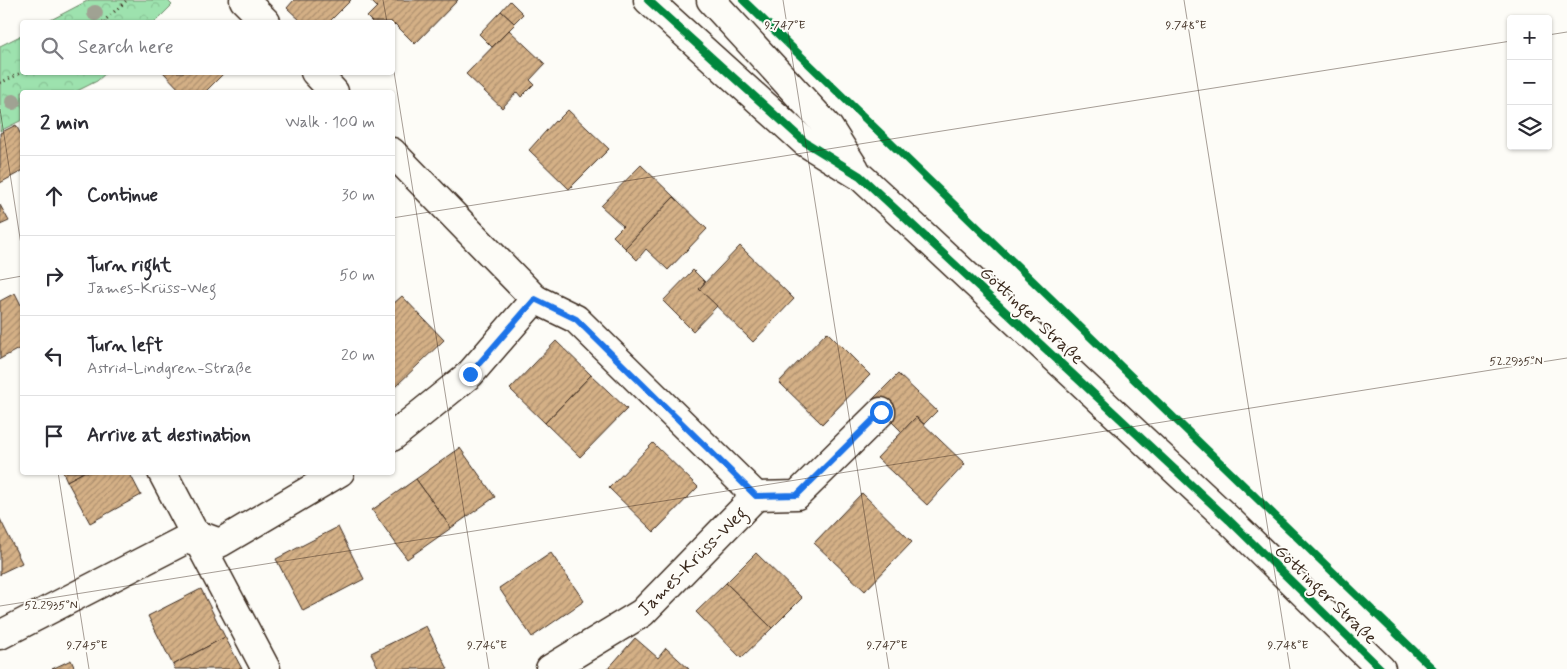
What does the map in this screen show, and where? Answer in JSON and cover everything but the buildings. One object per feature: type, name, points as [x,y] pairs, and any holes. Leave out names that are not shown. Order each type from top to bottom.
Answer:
[{"type":"street","points":[[244,0],[264,20]]},
{"type":"street","name":"Göttinger Straße","points":[[648,0],[805,142],[860,176],[1229,520],[1381,669]]},
{"type":"street","name":"Göttinger Straße","points":[[711,0],[828,128],[860,176]]},
{"type":"street","points":[[318,75],[332,90]]},
{"type":"street","name":"James-Krüss-Weg","points":[[395,155],[535,299],[576,319],[756,496],[642,613],[550,669]]},
{"type":"street","points":[[395,435],[470,374],[535,299]]},
{"type":"street","points":[[756,496],[797,495],[881,412]]},
{"type":"street","points":[[164,475],[266,669]]},
{"type":"street","points":[[0,635],[196,534],[220,543],[335,475]]},
{"type":"path","points":[[105,20],[127,0]]},
{"type":"path","points":[[0,83],[20,73]]},
{"type":"green space","points":[[89,0],[167,0],[172,5],[157,20],[51,20]]},
{"type":"green space","points":[[20,36],[20,75],[104,75],[97,81],[79,90],[20,90],[20,121],[0,131],[0,46]]},
{"type":"cycle path","points":[[648,0],[805,142],[860,176],[1229,520],[1381,669]]},
{"type":"cycle path","points":[[743,0],[1433,669]]},
{"type":"route","points":[[470,374],[535,299],[576,319],[756,496],[797,495],[881,412]]}]
